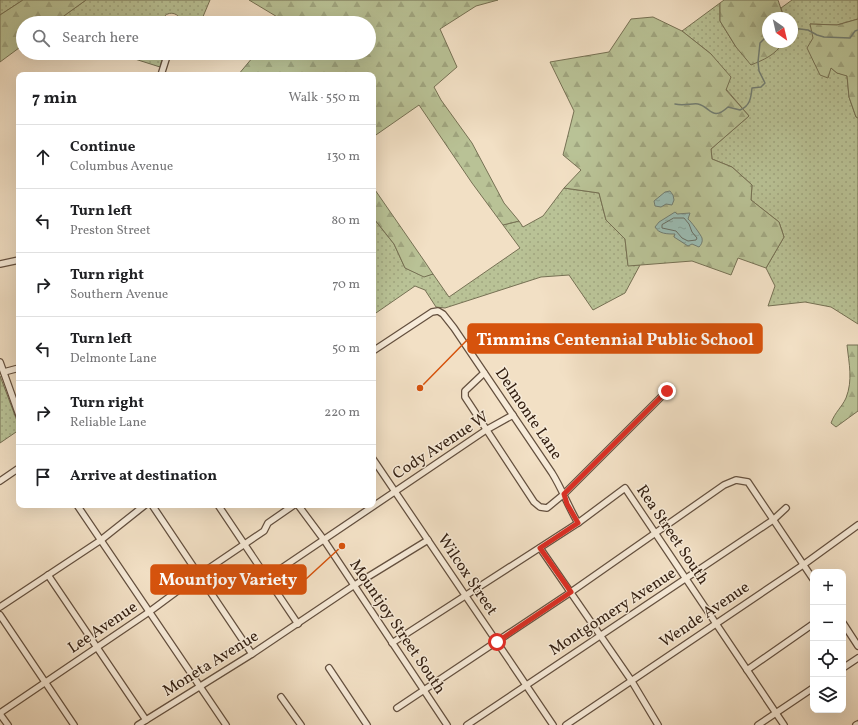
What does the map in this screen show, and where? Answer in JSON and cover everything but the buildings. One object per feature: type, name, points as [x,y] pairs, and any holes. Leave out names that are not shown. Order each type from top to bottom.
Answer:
[{"type":"street","points":[[162,72],[166,60]]},
{"type":"street","points":[[0,264],[16,261]]},
{"type":"street","name":"Delmonte Lane","points":[[376,349],[432,312],[438,311],[443,314],[552,473],[578,523]]},
{"type":"street","points":[[0,362],[16,406]]},
{"type":"street","points":[[4,372],[16,369]]},
{"type":"street","points":[[484,373],[465,391],[465,397],[534,502],[540,507],[546,508],[564,494],[667,391]]},
{"type":"street","name":"Cody Avenue W","points":[[376,504],[486,430],[513,414]]},
{"type":"street","name":"Wilcox Street","points":[[376,463],[553,725]]},
{"type":"street","points":[[0,481],[16,470]]},
{"type":"street","points":[[396,708],[571,592],[724,485],[736,480],[748,482],[810,575]]},
{"type":"street","name":"Rea Street South","points":[[578,523],[626,488],[784,725]]},
{"type":"street","points":[[79,508],[226,725]]},
{"type":"street","points":[[0,607],[102,540],[141,508]]},
{"type":"street","points":[[154,508],[252,654]]},
{"type":"street","points":[[220,508],[298,624]]},
{"type":"street","name":"Lee Avenue","points":[[0,713],[149,612],[199,575],[245,545],[264,531],[268,523],[290,508]]},
{"type":"street","name":"Mountjoy Street South","points":[[300,508],[324,540],[353,586],[447,725]]},
{"type":"street","name":"Cody Avenue W","points":[[267,578],[370,508]]},
{"type":"street","name":"Montgomery Avenue","points":[[467,725],[687,579],[772,520],[786,508]]},
{"type":"street","points":[[392,643],[578,523]]},
{"type":"street","name":"Wende Avenue","points":[[566,725],[803,565],[858,525]]},
{"type":"street","name":"Moneta Avenue","points":[[138,725],[252,654],[353,586],[428,540]]},
{"type":"street","points":[[540,548],[631,680],[658,725]]},
{"type":"street","points":[[48,575],[146,720]]},
{"type":"street","points":[[0,615],[74,725]]},
{"type":"street","points":[[747,670],[810,626]]},
{"type":"street","points":[[846,628],[858,646]]},
{"type":"street","points":[[846,666],[858,658]]},
{"type":"street","points":[[329,668],[368,725]]},
{"type":"street","points":[[758,725],[810,690]]},
{"type":"street","points":[[281,696],[301,725]]},
{"type":"street","points":[[0,713],[8,725]]},
{"type":"green space","points":[[0,0],[23,0],[0,15]]},
{"type":"green space","points":[[23,0],[86,0],[64,16],[16,16],[16,50],[0,62],[0,15]]},
{"type":"green space","points":[[86,0],[210,0],[203,16],[178,16],[171,13],[165,16],[64,16]]},
{"type":"green space","points":[[249,0],[498,0],[476,6],[440,29],[457,67],[434,87],[441,100],[472,143],[504,203],[519,221],[503,225],[472,183],[419,105],[376,135],[376,72],[240,72],[250,60],[376,60],[376,16],[276,16]]},
{"type":"green space","points":[[724,0],[778,0],[782,12],[762,12],[762,48],[779,48],[769,56],[751,65],[736,47],[720,21],[720,3]]},
{"type":"green space","points":[[792,0],[858,0],[858,19],[837,25],[810,24],[831,68],[837,73],[847,75],[849,97],[856,117],[858,118],[858,324],[831,307],[805,302],[768,306],[775,286],[766,268],[784,237],[779,222],[751,200],[752,185],[732,167],[712,159],[711,149],[749,116],[726,89],[711,54],[682,31],[720,3],[720,21],[736,47],[798,48],[798,12],[782,12],[781,8]]},
{"type":"green space","points":[[653,17],[682,31],[711,54],[731,77],[726,90],[749,116],[711,149],[712,159],[732,167],[752,185],[751,200],[779,222],[784,237],[766,268],[738,258],[731,275],[692,261],[628,266],[625,239],[606,220],[599,193],[564,188],[581,170],[563,155],[574,111],[550,62],[609,52],[631,19]]},
{"type":"green space","points":[[858,19],[858,118],[856,117],[849,97],[847,76],[837,73],[831,68],[828,78],[820,75],[807,48],[813,38],[810,24],[837,25]]},
{"type":"green space","points":[[138,60],[162,60],[160,67]]},
{"type":"green space","points":[[564,188],[599,193],[606,220],[625,239],[628,265],[640,265],[625,293],[593,310],[569,275],[541,277],[445,308],[436,307],[425,290],[415,286],[376,313],[376,221],[394,244],[405,268],[424,276],[433,274],[449,297],[520,248],[503,225],[519,221],[523,227],[543,216]]},
{"type":"green space","points":[[376,191],[433,274],[424,277],[405,268],[394,244],[376,221]]},
{"type":"green space","points":[[847,345],[858,345],[858,411],[836,427],[831,423],[846,398],[849,385],[850,372]]},
{"type":"green space","points":[[0,376],[16,418],[16,432],[0,443]]},
{"type":"water","points":[[670,191],[674,200],[672,205],[666,204],[661,207],[655,206],[654,201],[665,192]]},
{"type":"water","points":[[675,212],[677,214],[690,213],[688,219],[702,238],[702,242],[699,247],[692,244],[688,246],[674,237],[675,234],[666,234],[655,227],[659,222]]},
{"type":"waterway","points":[[798,29],[808,30],[824,37],[850,38],[855,31],[858,30]]},
{"type":"waterway","points":[[675,104],[698,104],[715,113],[723,111],[728,107],[740,110],[746,106],[748,104],[752,88],[761,87],[765,83],[759,71],[758,62],[760,43],[762,41]]},
{"type":"place","name":"Timmins Centennial Public School","points":[[420,388]]},
{"type":"place","name":"Mountjoy Variety","points":[[342,546]]},
{"type":"route","points":[[497,642],[571,592],[540,548],[578,523],[567,504],[564,494],[667,391]]}]
